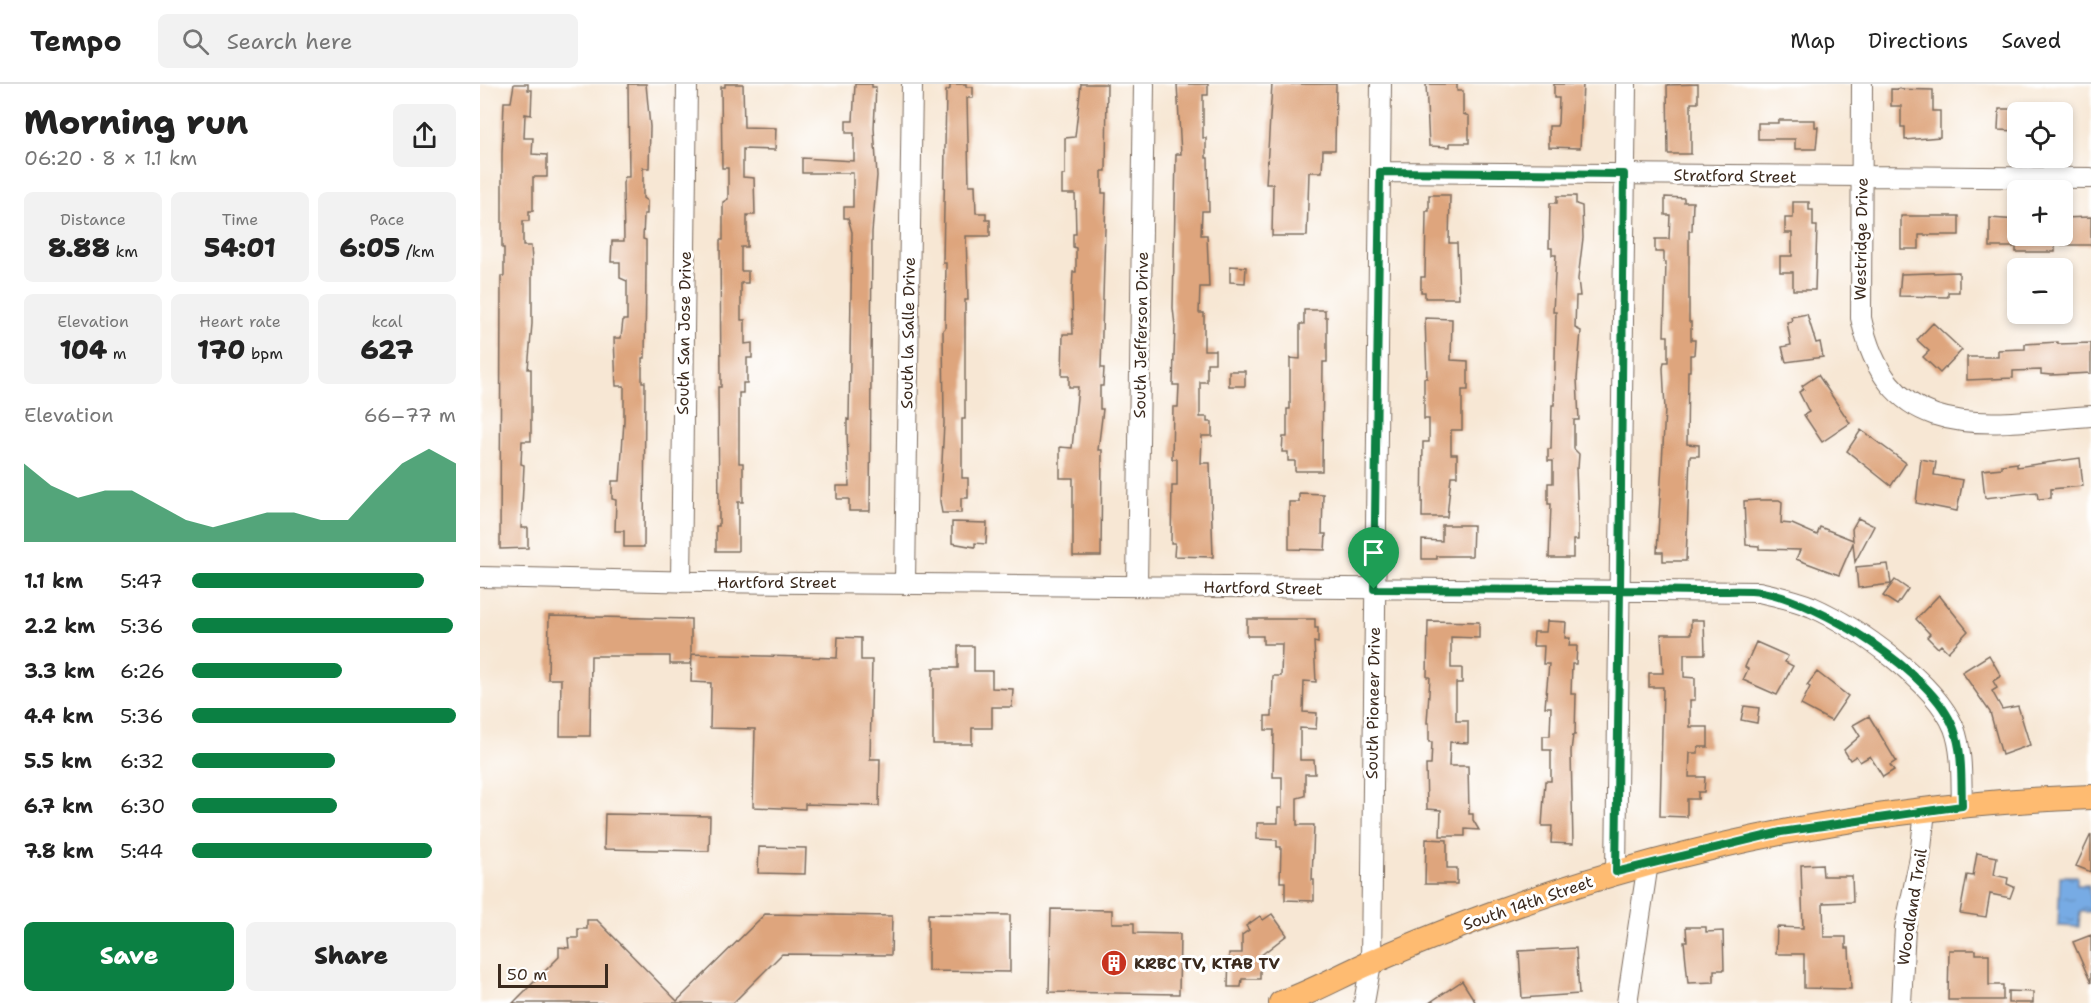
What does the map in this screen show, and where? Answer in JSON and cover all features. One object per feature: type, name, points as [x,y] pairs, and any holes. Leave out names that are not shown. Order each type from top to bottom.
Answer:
[{"type":"main road","name":"South 14th Street","points":[[1289,1001],[1371,963],[1500,910],[1648,863],[1781,832],[1925,810],[2091,797]]},
{"type":"street","name":"South San Jose Drive","points":[[681,582],[687,84]]},
{"type":"street","name":"South la Salle Drive","points":[[905,582],[912,84]]},
{"type":"street","name":"South Jefferson Drive","points":[[1137,586],[1144,84]]},
{"type":"street","name":"South Pioneer Drive","points":[[1364,1003],[1371,963],[1381,84]]},
{"type":"street","points":[[1616,872],[1626,84]]},
{"type":"street","name":"Westridge Drive","points":[[1863,84],[1861,318],[1866,342],[1878,368],[1892,387],[1910,403],[1929,414],[1965,423],[2091,416]]},
{"type":"street","name":"Stratford Street","points":[[1380,172],[1862,178],[2091,178]]},
{"type":"street","name":"Hartford Street","points":[[480,577],[681,582],[905,582],[1759,592],[1784,597],[1833,618],[1907,671],[1940,704],[1954,729],[1961,763],[1962,806]]},
{"type":"street","name":"Woodland Trail","points":[[1901,1003],[1905,928],[1920,858],[1925,810]]},
{"type":"street","points":[[1627,1003],[1648,863]]},
{"type":"water","points":[[2060,876],[2077,876],[2077,885],[2089,885],[2091,912],[2080,912],[2079,927],[2058,926]]},
{"type":"building","points":[[514,84],[528,84],[528,90],[532,90],[531,115],[525,114],[524,138],[533,138],[532,154],[547,155],[547,177],[533,177],[533,211],[529,211],[529,221],[523,221],[523,246],[531,246],[532,261],[532,324],[528,369],[531,369],[531,441],[522,441],[521,464],[524,465],[521,528],[528,528],[528,548],[500,549],[501,276],[504,276],[502,154],[504,102],[511,102]]},
{"type":"building","points":[[628,84],[646,84],[650,127],[649,168],[643,168],[643,198],[647,201],[643,239],[646,240],[645,358],[642,358],[642,382],[645,382],[644,547],[624,547],[624,531],[615,531],[616,500],[612,499],[612,481],[620,481],[624,421],[624,386],[616,386],[614,338],[621,338],[623,320],[627,320],[627,281],[620,278],[620,262],[611,262],[612,241],[624,241],[623,183],[625,177],[629,177]]},
{"type":"building","points":[[725,84],[743,84],[744,127],[776,128],[775,150],[743,149],[743,177],[754,178],[755,215],[747,215],[747,247],[741,247],[741,271],[748,271],[748,283],[741,283],[741,320],[745,320],[745,344],[752,343],[752,358],[747,358],[747,383],[743,383],[743,393],[739,393],[739,463],[743,463],[743,502],[738,502],[738,551],[716,551],[716,526],[719,526],[718,387],[721,387],[720,240],[723,240],[723,202],[728,199],[728,168],[722,168],[721,87],[725,87]]},
{"type":"building","points":[[855,84],[872,84],[872,87],[876,87],[874,128],[877,176],[872,232],[870,511],[849,511],[849,499],[837,499],[837,486],[849,486],[847,419],[849,420],[852,232],[848,218],[844,218],[844,207],[853,207],[853,173],[802,173],[802,158],[854,161],[854,133],[846,133],[846,121],[853,121]]},
{"type":"building","points":[[950,84],[966,84],[966,87],[973,87],[973,98],[967,98],[969,185],[975,185],[976,213],[986,213],[986,220],[990,220],[990,236],[966,236],[968,300],[965,300],[965,419],[962,419],[962,478],[968,478],[968,498],[961,498],[961,513],[942,513],[940,501],[944,423],[943,330],[945,328],[946,263],[943,263],[946,91],[950,89]]},
{"type":"building","points":[[1081,84],[1107,84],[1106,171],[1102,171],[1102,193],[1106,193],[1101,368],[1104,368],[1103,386],[1100,386],[1100,409],[1103,409],[1098,450],[1102,450],[1101,556],[1073,556],[1073,478],[1060,478],[1060,447],[1072,448],[1078,387],[1069,387],[1069,376],[1062,376],[1063,334],[1073,334],[1072,291],[1073,272],[1076,272],[1076,248],[1073,247],[1073,234],[1076,234],[1075,194],[1062,194],[1062,175],[1065,175],[1065,138],[1075,137]]},
{"type":"building","points":[[1177,84],[1208,84],[1208,95],[1203,95],[1203,138],[1206,138],[1206,158],[1208,158],[1209,211],[1202,211],[1201,235],[1207,235],[1209,287],[1200,287],[1199,313],[1204,313],[1204,350],[1215,350],[1215,363],[1207,363],[1207,382],[1200,382],[1200,417],[1207,417],[1207,422],[1212,422],[1212,436],[1202,436],[1201,463],[1210,463],[1213,557],[1174,556],[1175,543],[1171,543],[1172,486],[1177,486],[1177,459],[1172,459],[1173,407],[1178,407],[1179,385],[1173,385],[1176,154],[1181,154]]},
{"type":"building","points":[[1272,84],[1336,84],[1335,150],[1323,150],[1322,172],[1309,172],[1307,236],[1272,236],[1273,184],[1266,184]]},
{"type":"building","points":[[1426,84],[1457,84],[1457,91],[1463,91],[1463,114],[1469,116],[1469,143],[1450,143],[1450,147],[1429,146]]},
{"type":"building","points":[[1554,84],[1583,84],[1580,148],[1549,147],[1549,126],[1557,126],[1558,123],[1559,98],[1554,98]]},
{"type":"building","points":[[1698,84],[1698,103],[1691,103],[1691,154],[1668,154],[1667,85]]},
{"type":"building","points":[[1891,89],[1933,90],[1933,111],[1940,111],[1940,137],[1905,140],[1905,127],[1901,127],[1901,106],[1891,106]]},
{"type":"building","points":[[1999,109],[2007,109],[2007,130],[1998,130]]},
{"type":"building","points":[[1778,120],[1815,120],[1815,127],[1818,127],[1816,149],[1795,149],[1795,139],[1758,139],[1758,123],[1778,123]]},
{"type":"building","points":[[1429,195],[1450,195],[1449,243],[1457,243],[1459,298],[1425,298],[1425,292],[1421,292],[1421,277],[1425,277],[1426,211],[1429,211]]},
{"type":"building","points":[[1557,196],[1576,196],[1576,204],[1582,206],[1583,238],[1578,279],[1580,296],[1576,296],[1575,328],[1581,331],[1577,379],[1579,420],[1574,420],[1574,449],[1579,454],[1578,468],[1576,468],[1578,540],[1573,540],[1573,558],[1549,558],[1551,504],[1548,504],[1548,483],[1553,483],[1553,461],[1548,461],[1548,449],[1551,449],[1552,405],[1554,405],[1556,312],[1553,312],[1556,255],[1552,255],[1552,248],[1549,248],[1550,203],[1557,203]]},
{"type":"building","points":[[1665,197],[1684,198],[1684,202],[1693,202],[1692,231],[1689,231],[1689,322],[1691,322],[1691,340],[1695,340],[1694,355],[1690,355],[1690,371],[1688,371],[1687,444],[1699,445],[1699,456],[1690,456],[1686,561],[1663,561],[1663,552],[1657,552],[1665,410],[1663,368],[1664,362],[1668,362],[1668,336],[1664,336],[1666,262],[1664,262],[1664,252],[1655,252],[1655,239],[1669,239],[1670,215],[1665,215]]},
{"type":"building","points":[[1793,202],[1809,202],[1809,210],[1813,210],[1813,226],[1817,226],[1815,290],[1793,290],[1793,272],[1780,272],[1780,256],[1792,256],[1792,233],[1785,233],[1785,218],[1793,218]]},
{"type":"building","points":[[1901,216],[1959,216],[1959,235],[1919,235],[1919,249],[1901,249]]},
{"type":"building","points":[[2091,217],[2091,245],[2073,245],[2073,218]]},
{"type":"building","points":[[1990,218],[2007,219],[2007,246],[2055,246],[2055,252],[2016,252],[2016,247],[1990,247]]},
{"type":"building","points":[[1230,266],[1246,267],[1245,283],[1230,282]]},
{"type":"building","points":[[1959,272],[1959,292],[1948,292],[1948,297],[1899,296],[1901,274]]},
{"type":"building","points":[[1304,310],[1325,310],[1325,317],[1327,317],[1327,362],[1323,362],[1322,471],[1295,471],[1295,461],[1288,461],[1288,452],[1282,452],[1283,437],[1287,437],[1287,409],[1290,409],[1290,358],[1300,359],[1300,324],[1304,324]]},
{"type":"building","points":[[1807,314],[1816,343],[1820,342],[1823,357],[1786,362],[1782,347],[1791,345],[1787,322],[1792,321],[1791,317]]},
{"type":"building","points":[[1425,318],[1452,319],[1451,360],[1468,361],[1468,390],[1462,390],[1462,430],[1451,430],[1451,454],[1457,454],[1457,476],[1451,476],[1447,517],[1422,517],[1423,442],[1429,442],[1429,419],[1424,419],[1424,378],[1427,378]]},
{"type":"building","points":[[1933,323],[1962,350],[1940,373],[1923,357],[1929,351],[1917,340]]},
{"type":"building","points":[[2058,342],[2058,344],[2091,343],[2091,373],[2051,375],[2041,374],[2041,370],[2013,371],[2013,378],[1967,380],[1967,357],[1998,357],[1998,350],[2025,349],[2025,344]]},
{"type":"building","points":[[1229,371],[1245,371],[1245,386],[1229,386]]},
{"type":"building","points":[[1818,375],[1850,423],[1822,442],[1804,415],[1809,412],[1799,392],[1804,389],[1802,386]]},
{"type":"building","points":[[1861,430],[1906,463],[1891,486],[1847,451]]},
{"type":"building","points":[[2080,458],[2083,486],[2051,489],[2051,498],[2038,499],[2037,492],[1985,498],[1982,470],[2002,468],[2002,465],[2017,463],[2017,467]]},
{"type":"building","points":[[1921,459],[1936,462],[1934,475],[1963,480],[1957,511],[1916,503]]},
{"type":"building","points":[[1299,493],[1323,494],[1322,534],[1326,534],[1325,550],[1289,549],[1289,502],[1299,502]]},
{"type":"building","points":[[1779,500],[1782,502],[1781,523],[1792,524],[1817,535],[1820,527],[1853,540],[1852,529],[1858,518],[1874,526],[1855,562],[1853,543],[1839,575],[1796,559],[1800,550],[1759,549],[1759,546],[1746,545],[1744,501]]},
{"type":"building","points":[[952,522],[987,523],[986,544],[975,543],[975,547],[952,543]]},
{"type":"building","points":[[1442,525],[1473,525],[1472,556],[1437,556],[1437,559],[1422,559],[1422,540],[1442,541]]},
{"type":"building","points":[[1888,564],[1891,584],[1858,588],[1856,567]]},
{"type":"building","points":[[1895,580],[1908,589],[1897,605],[1883,596]]},
{"type":"building","points":[[1939,595],[1968,631],[1948,652],[1941,645],[1938,648],[1927,637],[1930,634],[1916,619]]},
{"type":"building","points":[[549,616],[691,619],[691,664],[670,664],[670,656],[591,656],[590,736],[560,736],[561,679],[548,679]]},
{"type":"building","points":[[1247,619],[1315,619],[1315,628],[1318,628],[1318,643],[1314,642],[1316,682],[1304,681],[1303,712],[1317,713],[1316,729],[1300,728],[1300,760],[1314,760],[1315,774],[1305,774],[1305,796],[1297,798],[1297,825],[1314,825],[1312,880],[1314,880],[1314,901],[1285,900],[1285,882],[1280,882],[1281,847],[1277,847],[1277,840],[1257,839],[1257,823],[1278,823],[1278,808],[1282,808],[1282,777],[1273,777],[1274,730],[1265,730],[1265,716],[1272,716],[1273,676],[1281,676],[1282,644],[1263,644],[1263,636],[1247,636]]},
{"type":"building","points":[[1691,620],[1704,620],[1705,654],[1684,654],[1684,677],[1695,678],[1695,700],[1690,700],[1690,727],[1708,727],[1708,747],[1698,747],[1698,753],[1690,753],[1689,777],[1705,777],[1704,792],[1698,792],[1698,799],[1687,799],[1687,817],[1660,816],[1663,687],[1649,687],[1649,673],[1663,673],[1661,634],[1691,634]]},
{"type":"building","points":[[1428,621],[1479,622],[1479,638],[1451,637],[1451,668],[1462,668],[1462,683],[1456,683],[1456,721],[1468,721],[1468,743],[1450,742],[1449,766],[1468,766],[1469,814],[1473,814],[1473,820],[1479,830],[1465,829],[1465,836],[1440,836],[1441,810],[1427,809],[1426,765],[1431,765],[1432,742],[1429,742],[1429,723],[1427,723],[1430,677],[1427,677]]},
{"type":"building","points":[[1547,621],[1566,622],[1565,638],[1570,638],[1569,646],[1577,646],[1576,664],[1572,664],[1571,694],[1576,694],[1575,735],[1573,735],[1571,751],[1573,844],[1551,843],[1552,826],[1542,826],[1545,781],[1551,781],[1551,750],[1543,750],[1543,736],[1550,736],[1551,707],[1545,707],[1549,664],[1543,664],[1544,646],[1533,646],[1534,632],[1546,632]]},
{"type":"building","points":[[838,637],[861,638],[861,660],[872,660],[870,759],[880,759],[879,806],[805,804],[805,809],[753,807],[755,729],[710,728],[711,683],[691,682],[692,654],[837,658]]},
{"type":"building","points":[[1756,642],[1788,656],[1785,662],[1793,666],[1777,695],[1743,680],[1748,669],[1745,667]]},
{"type":"building","points":[[958,646],[974,646],[974,671],[992,671],[992,688],[1013,689],[1012,707],[992,707],[992,728],[972,728],[972,744],[933,744],[933,668],[958,668]]},
{"type":"building","points":[[1989,655],[2001,676],[1993,681],[1997,688],[1992,691],[2002,709],[2018,706],[2030,745],[2002,755],[1990,712],[1962,672]]},
{"type":"building","points":[[1817,672],[1848,696],[1831,721],[1801,705],[1810,687],[1807,685]]},
{"type":"building","points":[[1744,706],[1759,708],[1757,723],[1741,720]]},
{"type":"building","points":[[1869,716],[1896,761],[1890,765],[1894,770],[1883,777],[1870,756],[1860,762],[1856,756],[1850,760],[1844,750],[1860,736],[1853,725]]},
{"type":"building","points":[[605,814],[710,816],[709,851],[604,849]]},
{"type":"building","points":[[2091,834],[2091,872],[2076,866]]},
{"type":"building","points":[[1426,839],[1447,840],[1447,868],[1457,868],[1457,884],[1425,884]]},
{"type":"building","points":[[759,847],[806,848],[805,874],[758,873]]},
{"type":"building","points":[[1977,853],[1997,857],[1994,875],[2008,878],[2007,884],[2014,887],[2010,898],[1990,894],[1986,917],[1960,913],[1967,875],[1973,876]]},
{"type":"building","points":[[1822,864],[1823,876],[1852,876],[1853,902],[1823,903],[1824,937],[1846,937],[1846,948],[1849,948],[1851,989],[1804,988],[1804,954],[1776,954],[1777,927],[1803,928],[1801,865]]},
{"type":"building","name":"KRBC TV, KTAB TV","points":[[1051,909],[1112,910],[1112,923],[1134,923],[1134,933],[1180,934],[1179,994],[1049,992]]},
{"type":"building","points":[[765,914],[892,916],[891,955],[782,954],[733,1003],[513,1003],[559,957],[559,947],[569,948],[568,938],[578,938],[578,929],[587,929],[587,920],[597,920],[677,1001]]},
{"type":"building","points":[[928,914],[1010,915],[1010,972],[928,971]]},
{"type":"building","points":[[1272,914],[1287,935],[1260,956],[1260,979],[1242,979],[1241,987],[1228,987],[1229,953],[1242,953],[1242,935],[1249,930],[1246,926],[1260,916],[1263,920]]},
{"type":"building","points":[[1686,927],[1706,927],[1706,932],[1723,931],[1724,970],[1714,970],[1714,982],[1688,983],[1684,941],[1687,941]]},
{"type":"building","points":[[2091,935],[2091,983],[2073,942]]},
{"type":"building","points":[[1576,948],[1579,994],[1522,998],[1519,951]]},
{"type":"building","points":[[1949,950],[1976,950],[1976,954],[1989,954],[1989,985],[2003,985],[2003,1000],[1948,1000]]},
{"type":"building","points":[[1462,981],[1476,1003],[1429,1003]]},
{"type":"building","points":[[2008,991],[2033,992],[2033,1003],[2008,1003]]},
{"type":"place","name":"KRBC TV, KTAB TV","points":[[1114,963]]},
{"type":"route","points":[[1374,589],[1380,172],[1624,174],[1620,590],[1759,592],[1784,597],[1833,618],[1907,671],[1940,704],[1954,729],[1961,763],[1962,806],[1781,832],[1616,872],[1620,590],[1374,589]]}]
